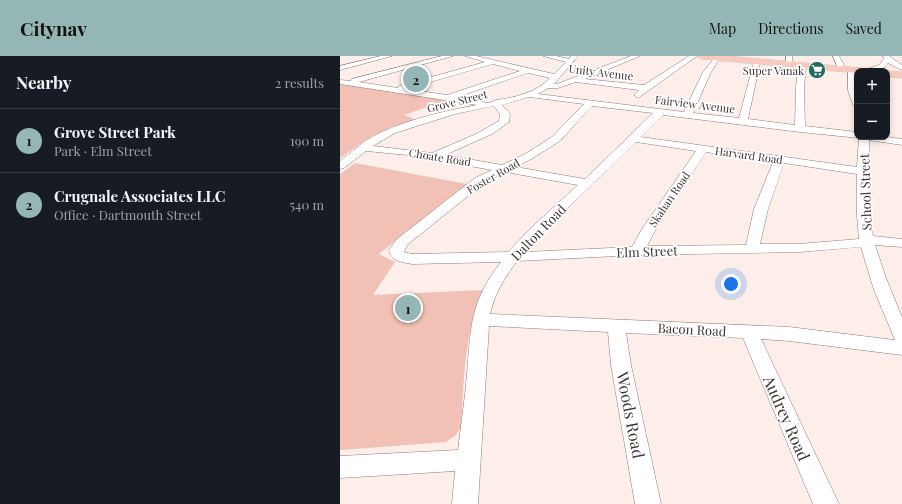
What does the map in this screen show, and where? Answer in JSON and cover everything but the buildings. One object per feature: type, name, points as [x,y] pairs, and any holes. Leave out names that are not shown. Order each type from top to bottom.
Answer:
[{"type":"main road","points":[[701,56],[717,58],[746,58],[757,62],[790,60],[802,66],[851,70]]},
{"type":"main road","points":[[890,74],[902,76]]},
{"type":"street","points":[[340,68],[389,56]]},
{"type":"street","points":[[350,83],[450,56]]},
{"type":"street","name":"Unity Avenue","points":[[468,56],[555,77],[645,88]]},
{"type":"street","points":[[546,56],[573,58]]},
{"type":"street","points":[[546,86],[558,86],[637,56]]},
{"type":"street","points":[[624,107],[645,88],[694,56]]},
{"type":"street","points":[[836,56],[851,70],[852,90],[857,104]]},
{"type":"street","name":"Grove Street","points":[[340,166],[362,148],[381,136],[396,130],[453,112],[530,95],[546,86],[573,58]]},
{"type":"street","points":[[687,115],[707,72],[717,58]]},
{"type":"street","points":[[879,68],[885,64],[886,58],[902,68]]},
{"type":"street","points":[[344,59],[359,63]]},
{"type":"street","points":[[397,90],[493,62]]},
{"type":"street","points":[[743,122],[757,62]]},
{"type":"street","points":[[800,129],[802,66]]},
{"type":"street","points":[[448,97],[530,70]]},
{"type":"street","points":[[340,82],[492,104],[505,114],[504,122],[493,130],[434,156]]},
{"type":"street","name":"Fairview Avenue","points":[[530,95],[854,135]]},
{"type":"street","name":"Foster Road","points":[[396,250],[402,242],[479,181],[529,156],[556,139],[590,103]]},
{"type":"street","name":"Dalton Road","points":[[466,504],[467,460],[475,401],[481,320],[485,303],[513,256],[534,233],[635,139],[660,112]]},
{"type":"street","name":"Harvard Road","points":[[635,139],[863,171]]},
{"type":"street","name":"School Street","points":[[864,140],[864,221],[867,242],[877,278],[902,337]]},
{"type":"street","points":[[889,140],[902,142]]},
{"type":"street","name":"Choate Road","points":[[362,148],[434,156],[588,183]]},
{"type":"street","name":"Skahan Road","points":[[637,251],[649,229],[704,148]]},
{"type":"street","points":[[752,248],[761,209],[780,159]]},
{"type":"street","name":"Elm Street","points":[[396,250],[397,254],[404,258],[412,259],[806,247],[852,244],[878,240],[902,243]]},
{"type":"street","name":"Bacon Road","points":[[481,320],[789,334],[902,348]]},
{"type":"street","name":"Woods Road","points":[[616,326],[621,365],[648,504]]},
{"type":"street","name":"Audrey Road","points":[[749,332],[826,504]]},
{"type":"street","points":[[340,467],[467,460]]},
{"type":"shaded area","points":[[340,84],[448,100],[404,115],[417,120],[372,136],[340,158]]},
{"type":"shaded area","points":[[355,163],[467,184],[379,254],[395,262],[373,295],[483,290],[468,340],[461,427],[456,435],[446,442],[340,450],[340,174]]},
{"type":"place","name":"Super Vanak","points":[[817,70]]},
{"type":"place","name":"Crugnale Associates LLC","points":[[416,79]]},
{"type":"place","name":"Grove Street Park","points":[[408,308]]}]
